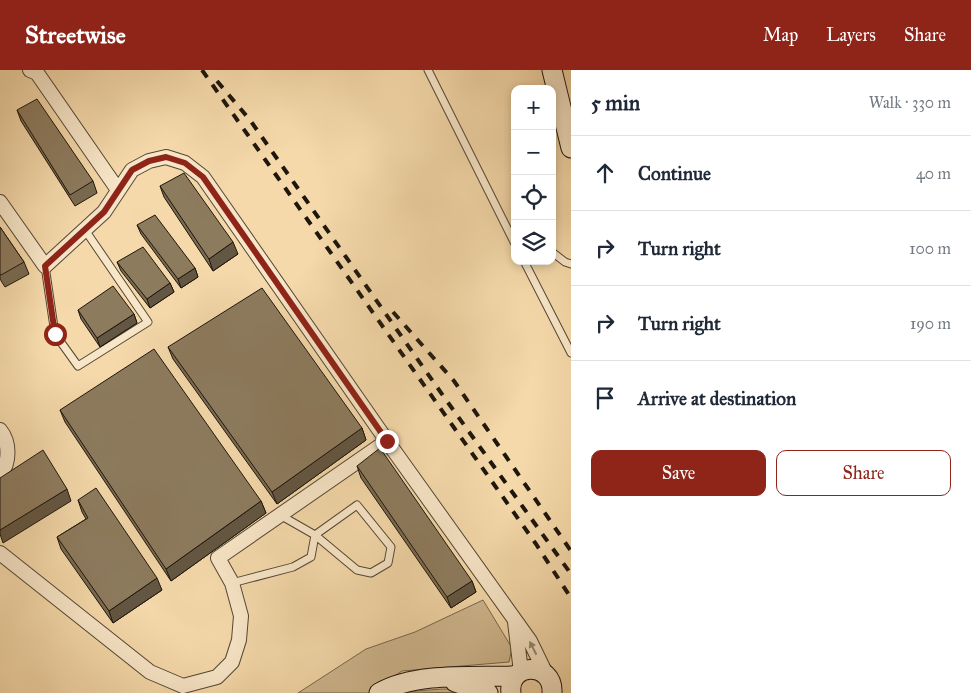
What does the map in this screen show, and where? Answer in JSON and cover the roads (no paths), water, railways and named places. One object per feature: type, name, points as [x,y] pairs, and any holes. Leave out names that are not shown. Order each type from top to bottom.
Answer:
[{"type":"street","points":[[552,70],[571,148]]},
{"type":"street","points":[[34,71],[118,190]]},
{"type":"street","points":[[0,202],[45,266],[104,212],[132,170],[149,161],[166,157],[185,163],[203,177],[387,441],[530,641],[549,684]]},
{"type":"street","points":[[0,430],[5,435],[7,463],[0,475]]},
{"type":"street","points":[[0,554],[150,672],[183,686],[217,677],[232,662],[239,640],[241,616],[232,583],[215,556],[280,515],[387,441]]},
{"type":"street","points":[[515,622],[515,680]]},
{"type":"street","points":[[387,691],[416,680],[440,677],[515,680],[528,669],[541,671],[549,684]]},
{"type":"street","points":[[440,677],[488,693]]},
{"type":"lane","points":[[428,70],[511,236]]},
{"type":"lane","points":[[45,266],[55,334],[78,366],[148,322],[85,230]]},
{"type":"lane","points":[[556,255],[571,264]]},
{"type":"lane","points":[[526,265],[571,353]]},
{"type":"lane","points":[[232,583],[293,567],[311,557],[315,535],[357,505],[391,547],[388,563],[371,573],[357,570],[315,535],[280,515]]},
{"type":"railway","points":[[202,70],[536,544],[571,598]]},
{"type":"railway","points":[[217,81],[250,120],[444,397],[571,574]]},
{"type":"railway","points":[[393,312],[454,381],[571,551]]}]
